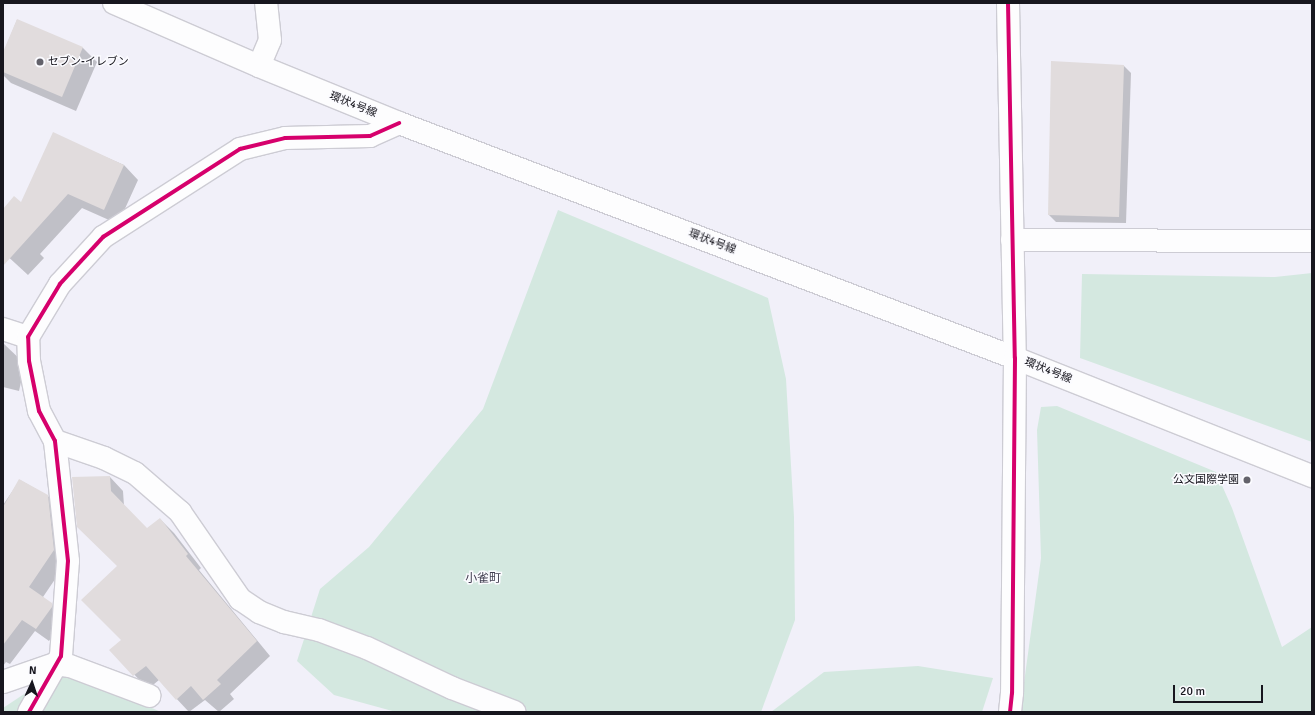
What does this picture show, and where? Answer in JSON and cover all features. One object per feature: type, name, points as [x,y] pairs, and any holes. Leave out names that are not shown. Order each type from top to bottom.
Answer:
[{"type":"street","name":"環状4号線","points":[[114,3],[259,66],[399,123],[1015,358],[1312,476]]},
{"type":"street","points":[[259,66],[270,40],[266,3]]},
{"type":"street","points":[[1008,3],[1015,358],[1012,693],[1010,712]]},
{"type":"street","points":[[29,712],[55,664],[61,656],[68,561],[55,441],[39,410],[29,361],[28,337],[60,284],[103,237],[240,149],[285,138],[370,136],[399,123]]},
{"type":"street","points":[[1012,240],[1312,241]]},
{"type":"street","points":[[3,329],[28,337]]},
{"type":"street","points":[[55,441],[104,458],[135,473],[180,512],[240,599],[259,612],[284,622],[319,630],[404,663],[452,688],[515,712]]},
{"type":"street","points":[[3,682],[55,664],[70,666],[150,696]]},
{"type":"green space","points":[[558,210],[768,298],[786,379],[794,517],[795,620],[761,712],[396,712],[334,695],[297,661],[320,589],[369,547],[483,409]]},
{"type":"green space","points":[[1312,273],[1312,442],[1080,358],[1082,274],[1275,277]]},
{"type":"green space","points":[[1057,406],[1216,472],[1232,508],[1282,647],[1312,627],[1312,712],[1020,712],[1041,558],[1037,430],[1041,407]]},
{"type":"green space","points":[[918,666],[993,678],[982,712],[771,712],[824,672]]},
{"type":"green space","points":[[62,669],[161,712],[3,712],[3,708]]},
{"type":"building","name":"セブン-イレブン","points":[[17,19],[83,47],[62,97],[3,72],[3,52]]},
{"type":"building","points":[[1051,61],[1124,65],[1119,217],[1048,215]]},
{"type":"building","points":[[53,132],[124,165],[104,210],[68,194],[3,266],[3,209],[14,196],[21,202]]},
{"type":"building","points":[[110,476],[111,491],[147,528],[160,518],[188,554],[186,556],[257,641],[217,680],[221,684],[203,700],[191,686],[176,700],[146,666],[133,676],[109,650],[121,640],[81,600],[117,566],[77,527],[72,477]]},
{"type":"building","points":[[19,479],[48,495],[54,550],[29,587],[52,603],[52,607],[36,629],[22,620],[3,645],[3,507]]},
{"type":"cycle path","points":[[1008,3],[1015,358],[1012,693],[1010,712]]},
{"type":"cycle path","points":[[29,712],[61,656],[68,561],[55,441],[39,411],[29,361],[28,337],[60,284],[103,237],[240,149],[285,138],[370,136],[399,123]]},
{"type":"place","name":"セブン-イレブン","points":[[40,62]]},
{"type":"place","name":"公文国際学園","points":[[1247,480]]},
{"type":"district","name":"小雀町","points":[[483,579]]}]
